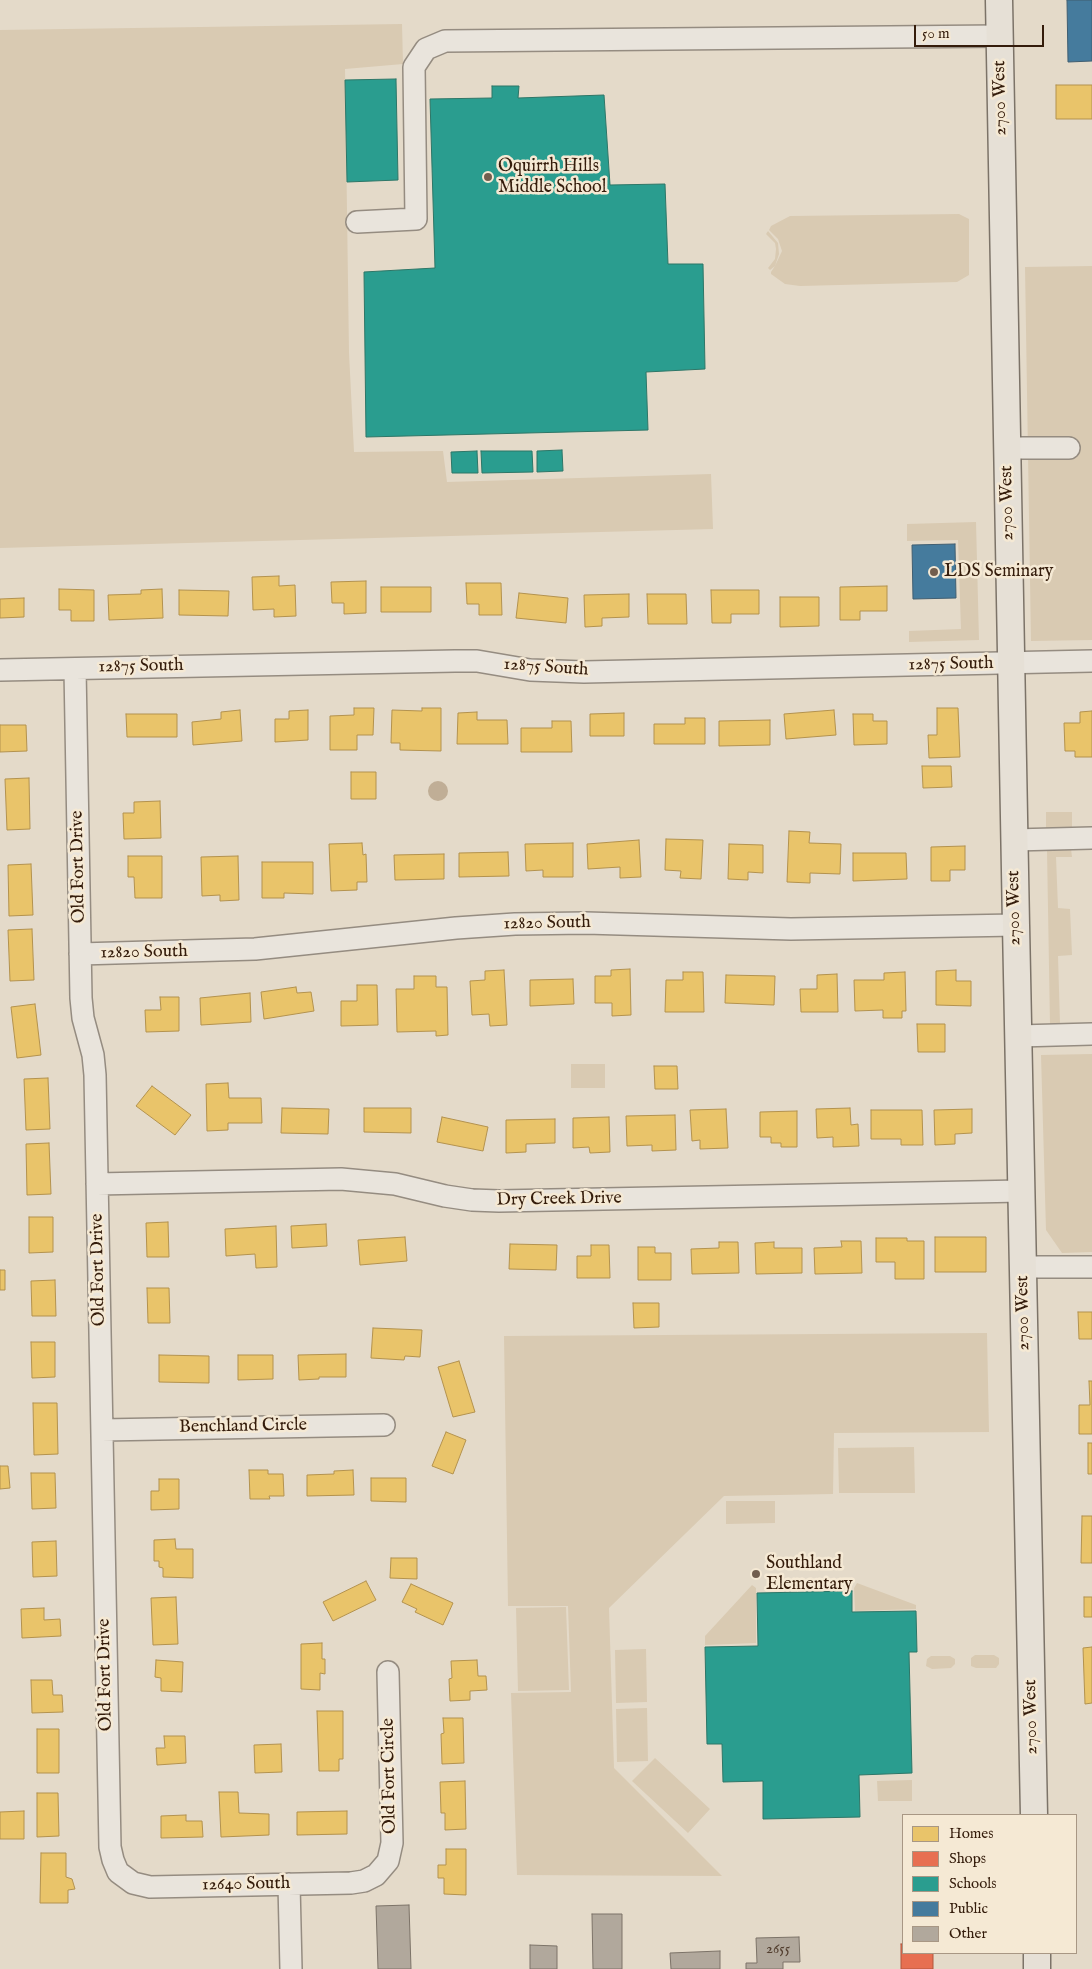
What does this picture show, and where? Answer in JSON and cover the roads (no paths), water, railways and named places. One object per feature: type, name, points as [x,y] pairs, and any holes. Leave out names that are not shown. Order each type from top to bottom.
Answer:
[{"type":"main road","name":"2700 West","points":[[999,0],[1034,1814]]},
{"type":"main road","points":[[1037,1954],[1037,1969]]},
{"type":"street","points":[[358,222],[416,218],[414,67],[426,49],[445,41],[1000,36]]},
{"type":"street","points":[[1007,448],[1068,448]]},
{"type":"street","name":"12875 South","points":[[0,670],[477,661],[530,670],[584,672],[1092,661]]},
{"type":"street","name":"Old Fort Drive","points":[[75,669],[81,998],[83,1018],[94,1055],[95,1075],[110,1846],[118,1872]]},
{"type":"street","points":[[1014,840],[1092,838]]},
{"type":"street","name":"12820 South","points":[[80,954],[255,949],[456,928],[515,924],[586,923],[791,929],[1016,925]]},
{"type":"street","points":[[1019,1036],[1092,1034]]},
{"type":"street","name":"Dry Creek Drive","points":[[97,1184],[350,1180],[394,1184],[472,1200],[499,1201],[1022,1191]]},
{"type":"street","points":[[1024,1267],[1092,1267]]},
{"type":"street","name":"Benchland Circle","points":[[102,1430],[384,1424]]},
{"type":"street","name":"Old Fort Circle","points":[[376,1875],[388,1861],[392,1843],[388,1672]]},
{"type":"street","name":"12640 South","points":[[118,1872],[133,1882],[150,1887],[351,1883],[376,1875]]},
{"type":"street","points":[[289,1884],[291,1969]]},
{"type":"place","name":"Oquirrh Hills Middle School","points":[[488,177]]},
{"type":"place","name":"LDS Seminary","points":[[934,572]]},
{"type":"place","name":"Southland Elementary","points":[[756,1574]]}]
